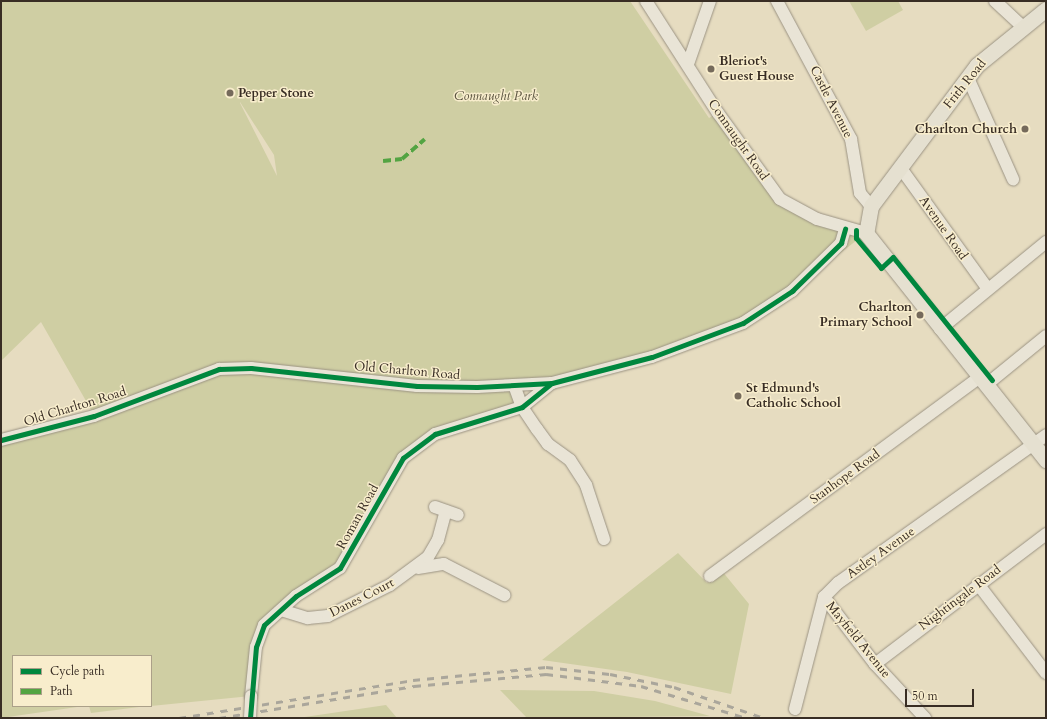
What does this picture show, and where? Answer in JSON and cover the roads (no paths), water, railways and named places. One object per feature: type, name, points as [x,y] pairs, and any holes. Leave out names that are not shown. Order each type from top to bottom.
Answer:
[{"type":"main road","name":"Frith Road","points":[[866,233],[872,206],[977,65],[1046,9]]},
{"type":"main road","points":[[866,233],[940,329],[983,381],[1040,440],[1046,460]]},
{"type":"street","name":"Connaught Road","points":[[646,1],[688,64],[718,113],[780,198],[845,229],[866,233]]},
{"type":"street","points":[[688,64],[710,1]]},
{"type":"street","name":"Castle Avenue","points":[[777,1],[851,139],[860,193],[872,206]]},
{"type":"street","points":[[995,1],[1023,28]]},
{"type":"street","points":[[968,78],[1013,179]]},
{"type":"street","name":"Avenue Road","points":[[900,167],[988,289]]},
{"type":"street","name":"Old Charlton Road","points":[[1,440],[94,416],[219,369],[251,368],[417,386],[552,383],[652,357],[743,323],[792,291],[841,243],[845,229]]},
{"type":"street","points":[[940,329],[1046,242]]},
{"type":"street","name":"Stanhope Road","points":[[710,576],[1046,336]]},
{"type":"street","name":"Roman Road","points":[[250,718],[256,647],[264,625],[281,610],[340,568],[403,458],[419,443],[435,434],[522,407],[552,383]]},
{"type":"street","points":[[514,385],[522,407],[548,444],[570,460],[586,486],[604,539]]},
{"type":"street","name":"Astley Avenue","points":[[824,597],[838,583],[1040,440]]},
{"type":"street","name":"Danes Court","points":[[281,610],[308,618],[328,616],[418,568],[444,564],[438,553],[441,509],[458,514]]},
{"type":"street","name":"Nightingale Road","points":[[875,664],[978,584],[1046,534]]},
{"type":"street","name":"Danes Court","points":[[418,568],[438,540]]},
{"type":"street","points":[[444,564],[504,595]]},
{"type":"street","points":[[978,584],[1046,673]]},
{"type":"street","points":[[795,709],[824,597]]},
{"type":"street","name":"Mayfield Avenue","points":[[824,597],[875,664],[925,718]]},
{"type":"railway","points":[[179,718],[413,680],[546,667],[610,674],[674,687],[764,718]]},
{"type":"railway","points":[[219,718],[414,686],[546,674],[641,686],[746,718]]},
{"type":"place","name":"Bleriot's Guest House","points":[[711,69]]},
{"type":"place","name":"Pepper Stone","points":[[230,93]]},
{"type":"place","name":"Charlton Church","points":[[1025,129]]},
{"type":"place","name":"Charlton Primary School","points":[[920,315]]},
{"type":"place","name":"St Edmund's Catholic School","points":[[738,396]]},
{"type":"park label","name":"Connaught Park","points":[[496,96]]}]
